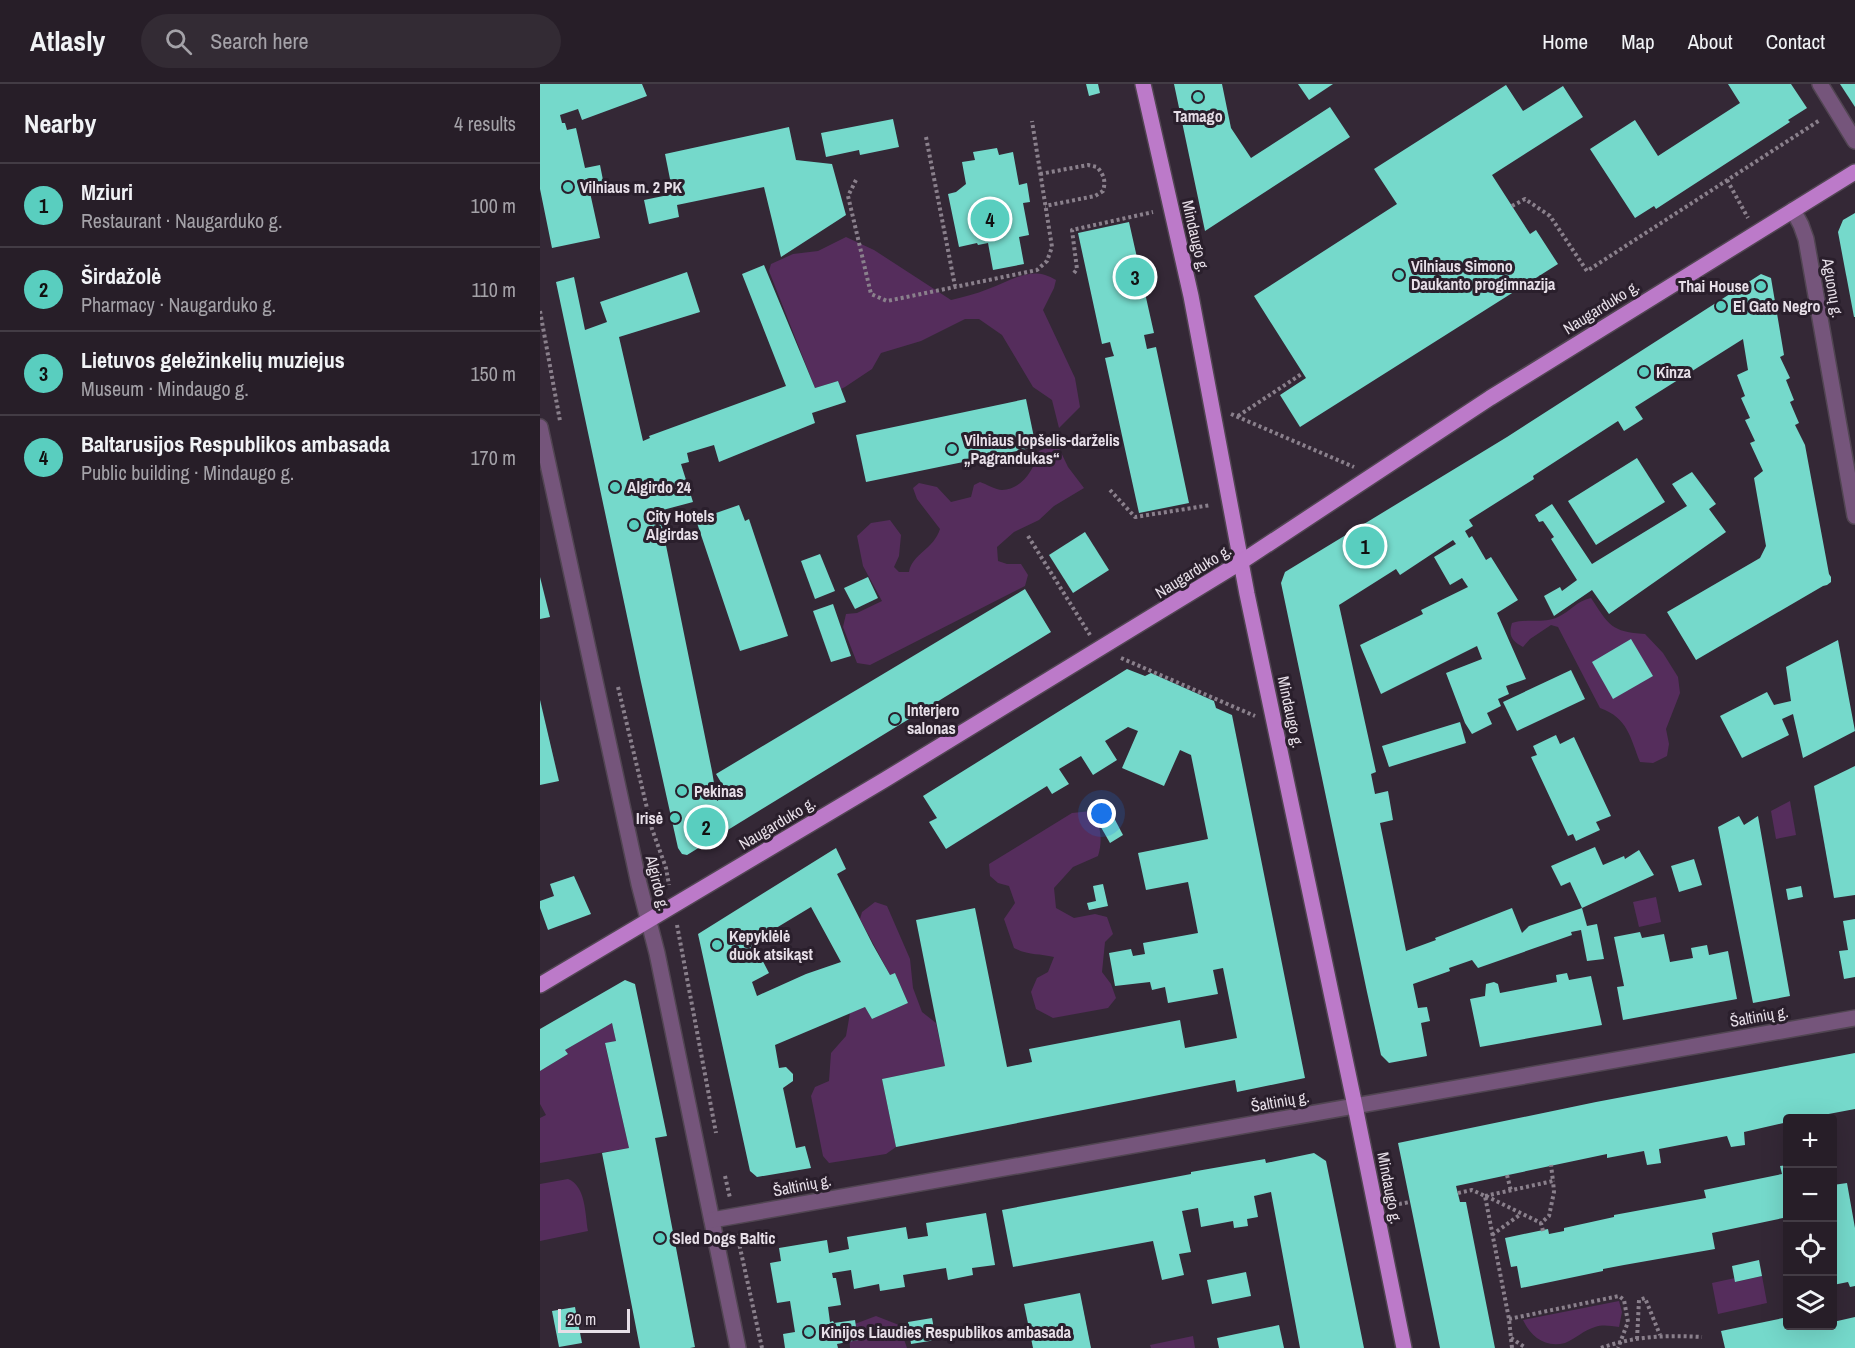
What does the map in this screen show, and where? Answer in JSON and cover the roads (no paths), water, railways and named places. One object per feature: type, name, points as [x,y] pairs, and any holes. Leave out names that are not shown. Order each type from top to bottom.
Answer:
[{"type":"main road","name":"Mindaugo g.","points":[[1143,84],[1191,296],[1241,562],[1404,1348]]},
{"type":"main road","name":"Naugarduko g.","points":[[540,985],[896,773],[1241,562],[1490,398],[1855,172]]},
{"type":"street","points":[[1820,84],[1855,141]]},
{"type":"street","name":"Aguonų g.","points":[[1792,210],[1806,239],[1855,516]]},
{"type":"street","name":"Algirdo g.","points":[[540,427],[639,884],[649,919],[738,1348]]},
{"type":"street","name":"Šaltinių g.","points":[[712,1220],[1855,1017]]},
{"type":"place","name":"Tamago","points":[[1198,97]]},
{"type":"place","name":"Vilniaus m. 2 PK","points":[[568,187]]},
{"type":"place","name":"Baltarusijos Respublikos ambasada","points":[[990,219]]},
{"type":"place","name":"Vilniaus Simono Daukanto progimnazija","points":[[1399,275]]},
{"type":"place","name":"Lietuvos geležinkelių muziejus","points":[[1135,277]]},
{"type":"place","name":"Thai House","points":[[1761,286]]},
{"type":"place","name":"El Gato Negro","points":[[1721,306]]},
{"type":"place","name":"Kinza","points":[[1644,372]]},
{"type":"place","name":"Vilniaus lopšelis-darželis „Pagrandukas“","points":[[952,449]]},
{"type":"place","name":"Algirdo 24","points":[[615,487]]},
{"type":"place","name":"City Hotels Algirdas","points":[[634,525]]},
{"type":"place","name":"Mziuri","points":[[1365,546]]},
{"type":"place","name":"Interjero salonas","points":[[895,719]]},
{"type":"place","name":"Pekinas","points":[[682,791]]},
{"type":"place","name":"Irisė","points":[[675,818]]},
{"type":"place","name":"Širdažolė","points":[[706,827]]},
{"type":"place","name":"Kepyklėlė duok atsikąst","points":[[717,945]]},
{"type":"place","name":"Sled Dogs Baltic","points":[[660,1238]]},
{"type":"place","name":"Kinijos Liaudies Respublikos ambasada","points":[[809,1332]]}]
